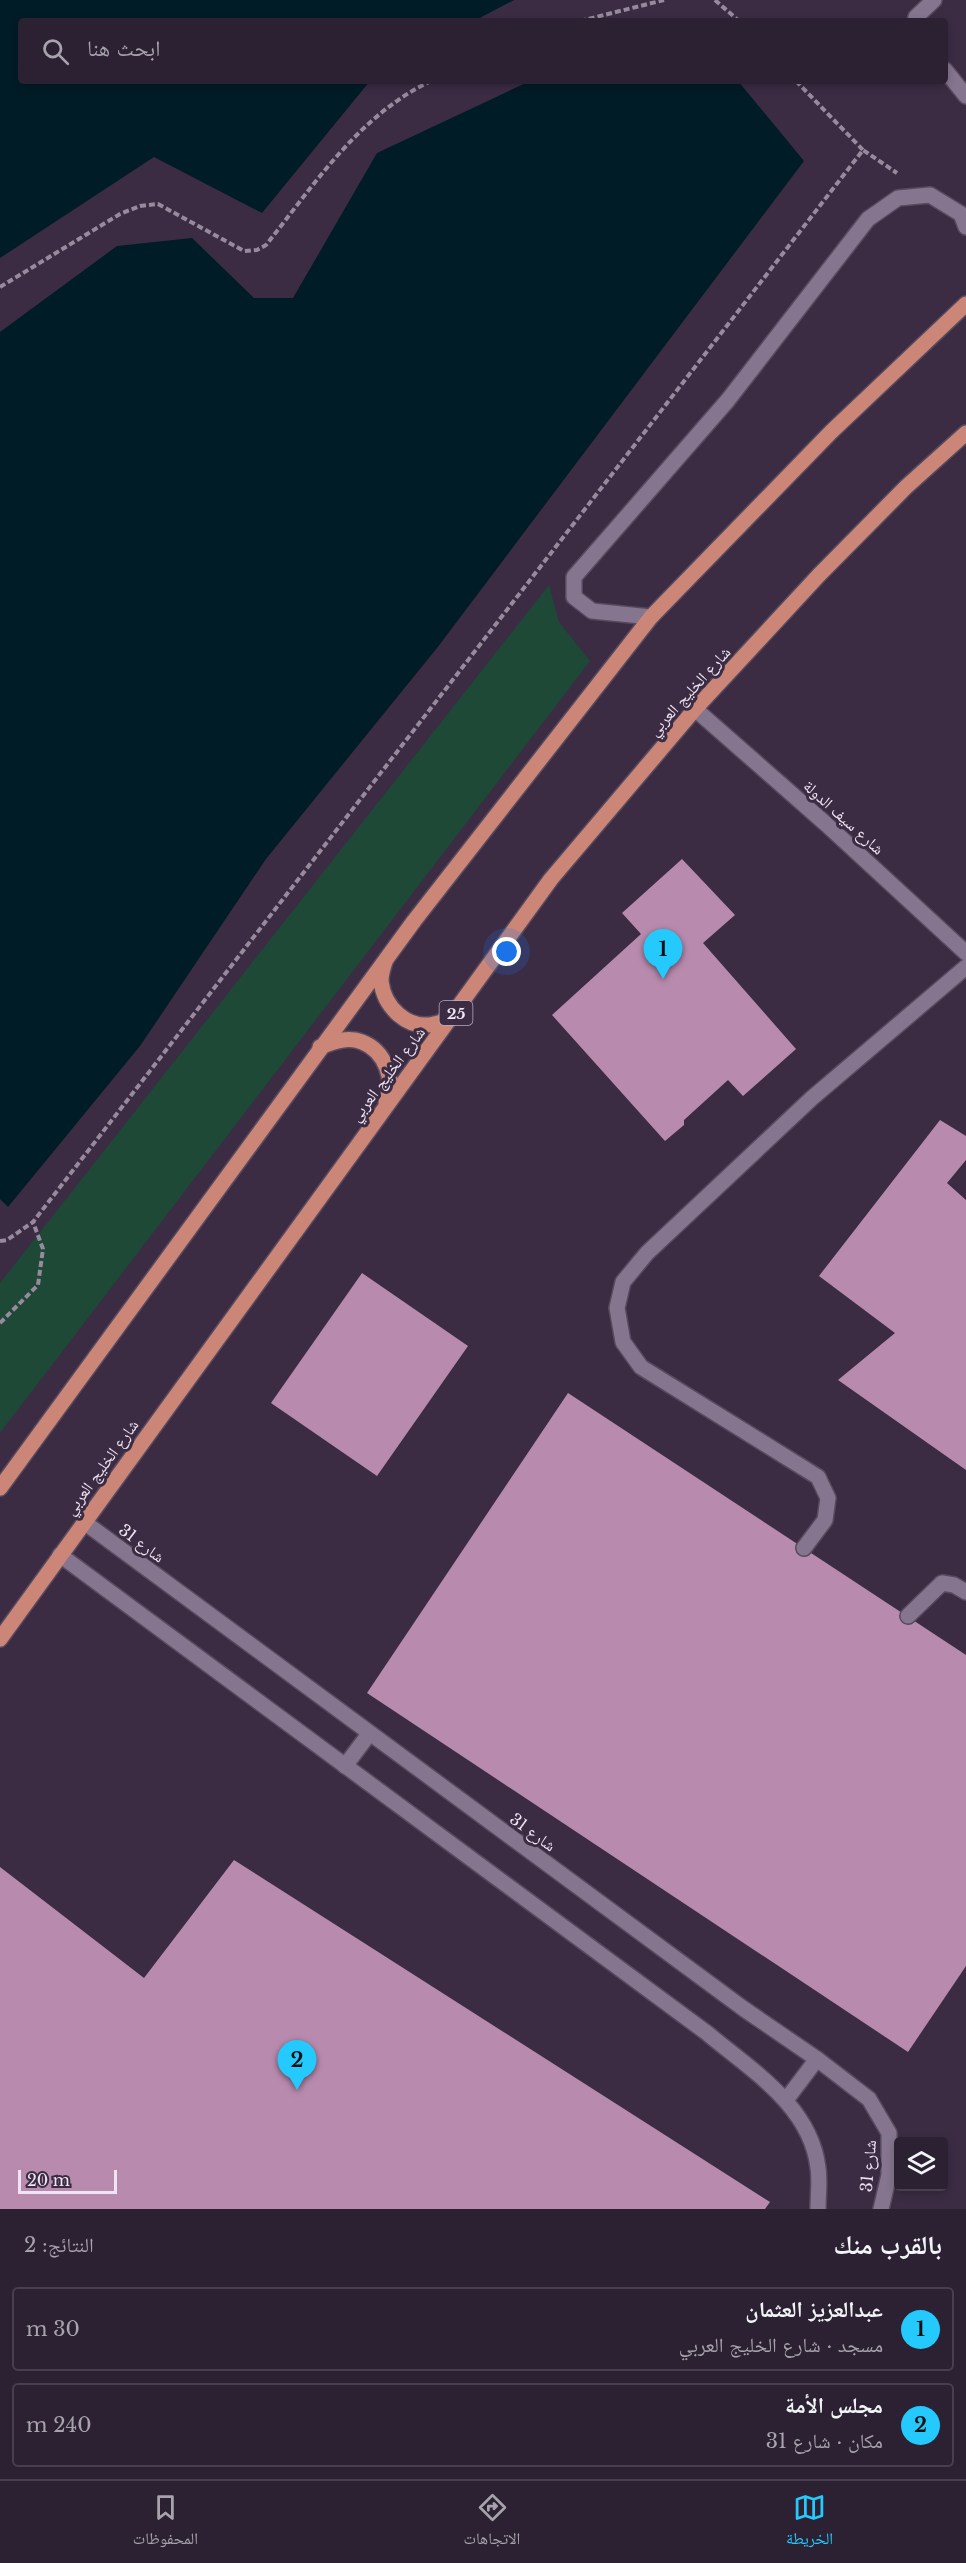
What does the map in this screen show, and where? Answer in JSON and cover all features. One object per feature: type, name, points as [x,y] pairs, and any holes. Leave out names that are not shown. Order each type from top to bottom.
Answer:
[{"type":"main road","points":[[0,1488],[320,1047],[651,617],[831,432],[966,304]]},
{"type":"main road","name":"شارع الخليج العربي","points":[[0,1638],[551,879],[695,710],[819,575],[906,487],[966,433]]},
{"type":"main road","points":[[386,959],[381,978],[384,998],[396,1014],[414,1024],[434,1025],[452,1017]]},
{"type":"main road","points":[[320,1047],[340,1039],[362,1042],[379,1054],[389,1073],[390,1083],[390,1094],[380,1113]]},
{"type":"street","points":[[916,18],[934,0]]},
{"type":"street","points":[[948,74],[966,96]]},
{"type":"street","points":[[651,617],[592,611],[574,597],[574,578],[728,400],[868,219],[898,198],[930,195],[961,214],[966,227]]},
{"type":"street","name":"شارع سيف الدولة","points":[[695,710],[826,824],[966,953]]},
{"type":"street","points":[[804,1548],[825,1520],[828,1498],[818,1477],[642,1367],[623,1342],[617,1308],[623,1282],[647,1253],[812,1098],[966,967]]},
{"type":"street","name":"شارع 31","points":[[84,1521],[369,1734],[869,2098],[889,2133],[889,2175],[881,2209]]},
{"type":"street","points":[[60,1555],[707,2033],[786,2100],[805,2125],[818,2167],[818,2209]]},
{"type":"street","points":[[908,1616],[942,1583],[954,1585],[966,1592]]},
{"type":"street","points":[[345,1766],[369,1734]]},
{"type":"street","points":[[786,2100],[817,2059]]},
{"type":"path","points":[[592,18],[663,0]]},
{"type":"path","points":[[715,0],[736,18]]},
{"type":"path","points":[[0,287],[120,214],[140,206],[158,204],[244,251],[257,250],[266,245],[354,136],[408,92],[424,84]]},
{"type":"path","points":[[799,84],[863,150],[930,195]]},
{"type":"path","points":[[0,1241],[7,1240],[33,1222],[863,150]]},
{"type":"path","points":[[0,1323],[38,1285],[43,1249],[33,1222]]},
{"type":"green space","points":[[549,585],[559,622],[590,661],[0,1433],[0,1283]]},
{"type":"water","points":[[0,0],[514,0],[480,18],[18,18],[18,84],[368,84],[262,213],[154,157],[0,258]]},
{"type":"water","points":[[524,84],[740,84],[804,161],[437,648],[266,859],[140,1046],[8,1207],[0,1199],[0,332],[117,246],[192,238],[254,298],[293,298],[377,153]]},
{"type":"building","points":[[682,859],[735,915],[703,943],[796,1049],[743,1096],[728,1080],[684,1120],[684,1125],[665,1141],[552,1015],[641,934],[622,913]]},
{"type":"building","points":[[940,1120],[966,1136],[966,1160],[947,1183],[966,1200],[966,1470],[838,1380],[895,1333],[819,1276]]},
{"type":"building","points":[[362,1273],[468,1346],[377,1476],[271,1403]]},
{"type":"building","points":[[568,1393],[966,1655],[966,1966],[908,2052],[367,1693]]},
{"type":"building","points":[[234,1860],[770,2202],[765,2209],[0,2209],[0,1867],[144,1978]]},
{"type":"place","name":"عبدالعزيز العثمان","points":[[663,979]]},
{"type":"place","name":"مجلس الأمة","points":[[297,2090]]}]
